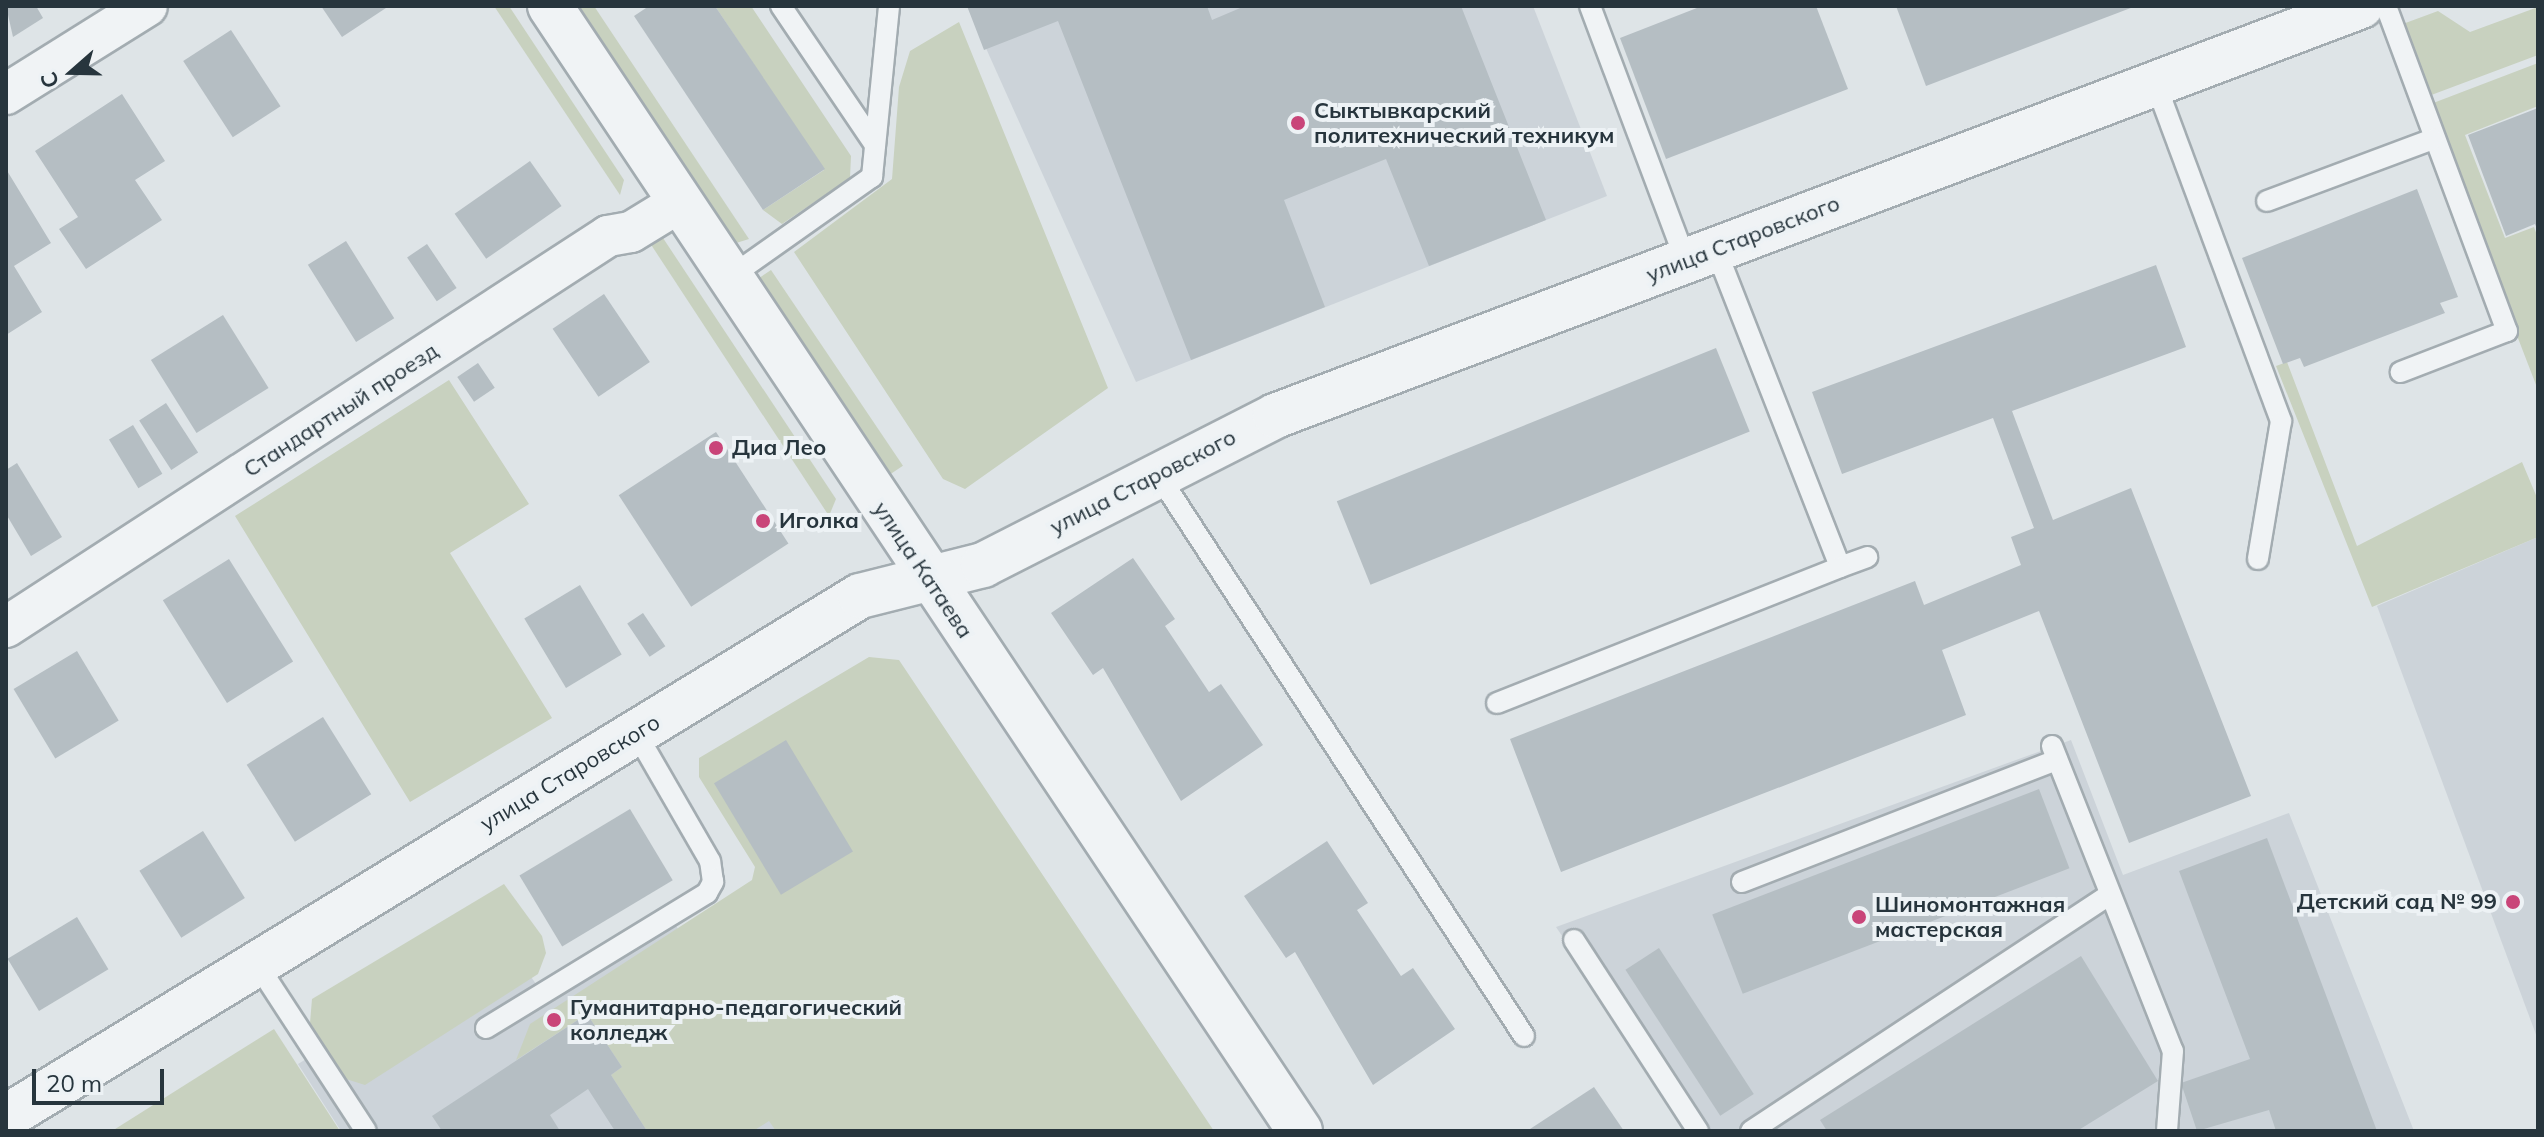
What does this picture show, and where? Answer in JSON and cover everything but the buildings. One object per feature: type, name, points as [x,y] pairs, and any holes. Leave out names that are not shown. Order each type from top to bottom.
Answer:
[{"type":"street","points":[[6,94],[147,6]]},
{"type":"street","name":"улица Катаева","points":[[550,6],[928,578],[1300,1131]]},
{"type":"street","name":"улица Старовского","points":[[6,1117],[860,596],[983,565],[1155,471],[1275,416],[2155,82],[2303,16],[2361,6]]},
{"type":"street","name":"Стандартный проезд","points":[[6,627],[608,236],[631,232],[680,202]]},
{"type":"lane","points":[[781,6],[875,145]]},
{"type":"lane","points":[[730,277],[872,177],[889,6]]},
{"type":"lane","points":[[1590,6],[1840,567]]},
{"type":"lane","points":[[2386,6],[2507,331],[2401,372]]},
{"type":"lane","points":[[2155,82],[2281,421],[2258,559]]},
{"type":"lane","points":[[2267,201],[2433,139]]},
{"type":"lane","points":[[1155,471],[1524,1036]]},
{"type":"lane","points":[[1497,703],[1867,557]]},
{"type":"lane","points":[[486,1028],[707,893],[713,882],[710,861],[636,733]]},
{"type":"lane","points":[[1742,882],[2054,753],[2173,1051],[2167,1131]]},
{"type":"lane","points":[[1751,1131],[2110,894]]},
{"type":"lane","points":[[1574,940],[1698,1131]]},
{"type":"lane","points":[[257,964],[366,1131]]},
{"type":"shaded area","name":"Сыктывкарский политехнический техникум","points":[[967,6],[1533,6],[1607,196],[1136,382]]},
{"type":"shaded area","name":"Детский сад № 99","points":[[2538,537],[2538,1040],[2377,606]]},
{"type":"shaded area","points":[[2071,740],[2123,875],[2289,813],[2414,1131],[1694,1131],[1556,927]]},
{"type":"shaded area","name":"Гуманитарно-педагогический колледж","points":[[665,909],[811,1131],[341,1131],[298,1064],[505,939],[538,987]]},
{"type":"green space","points":[[494,6],[509,6],[624,180],[620,195]]},
{"type":"green space","points":[[571,6],[594,6],[749,239],[733,244]]},
{"type":"green space","points":[[715,6],[751,6],[851,156],[850,178],[782,224],[763,210],[824,170]]},
{"type":"green space","points":[[2538,7],[2538,55],[2426,97],[2400,25],[2438,11],[2470,32]]},
{"type":"green space","points":[[959,22],[1108,388],[965,489],[943,479],[794,252],[892,179],[899,87],[910,51]]},
{"type":"green space","points":[[2538,63],[2538,106],[2465,135],[2505,238],[2534,227],[2538,238],[2538,390],[2428,105]]},
{"type":"green space","points":[[661,235],[836,499],[829,516],[646,237]]},
{"type":"green space","points":[[771,270],[903,466],[886,477],[754,281]]},
{"type":"green space","points":[[2287,362],[2357,546],[2522,462],[2538,500],[2538,537],[2372,607],[2276,366]]},
{"type":"green space","points":[[449,380],[529,504],[450,553],[552,718],[410,802],[235,516]]},
{"type":"green space","points":[[869,657],[899,660],[1214,1131],[776,1131],[769,1121],[753,1131],[647,1131],[611,1075],[622,1067],[587,1014],[516,1060],[530,1024],[752,880],[755,867],[699,777],[699,758]]},
{"type":"green space","points":[[504,884],[542,936],[546,953],[538,974],[365,1085],[346,1079],[310,1023],[312,999]]},
{"type":"green space","points":[[274,1029],[340,1131],[112,1131],[234,1054]]},
{"type":"place","name":"Сыктывкарский политехнический техникум","points":[[1298,123]]},
{"type":"place","name":"Диа Лео","points":[[716,448]]},
{"type":"place","name":"Иголка","points":[[763,521]]},
{"type":"place","name":"Детский сад № 99","points":[[2513,902]]},
{"type":"place","name":"Шиномонтажная мастерская","points":[[1859,917]]},
{"type":"place","name":"Гуманитарно-педагогический колледж","points":[[554,1020]]}]
